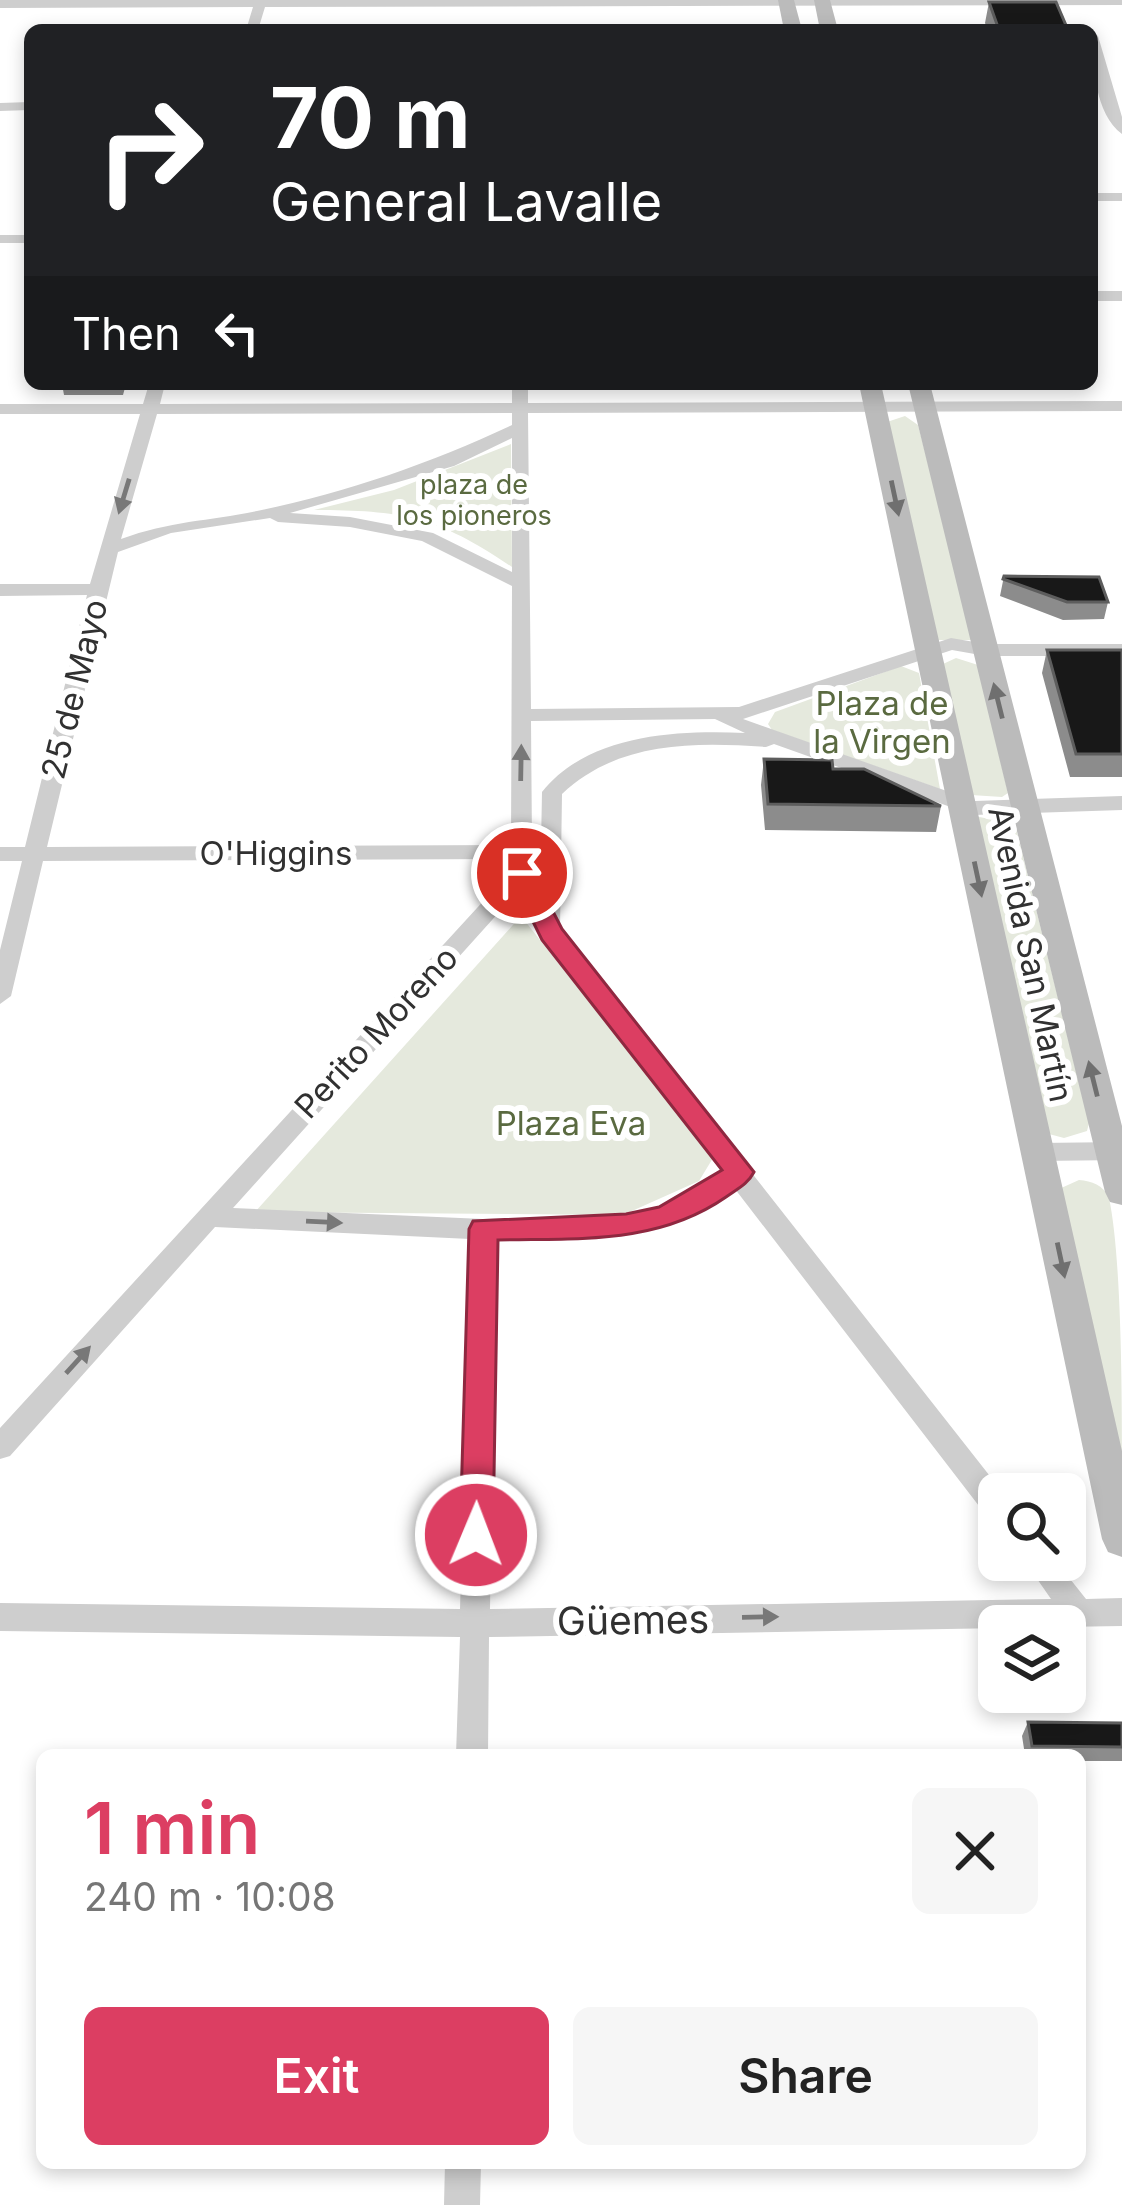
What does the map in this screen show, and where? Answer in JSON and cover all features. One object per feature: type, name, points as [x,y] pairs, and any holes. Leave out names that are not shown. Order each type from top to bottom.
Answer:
[{"type":"main road","name":"Avenida San Martín","points":[[873,395],[1122,1539]]},
{"type":"main road","name":"Avenida San Martín","points":[[921,395],[1117,1151],[1122,1192]]},
{"type":"street","points":[[0,4],[529,7],[1122,1]]},
{"type":"street","points":[[1098,63],[1107,102],[1122,130]]},
{"type":"street","name":"25 de Mayo","points":[[0,996],[98,589],[155,390]]},
{"type":"street","points":[[0,409],[520,406],[873,395],[1122,406]]},
{"type":"street","points":[[109,549],[168,528],[258,516],[448,462],[520,406]]},
{"type":"street","points":[[520,406],[521,863],[551,934],[978,1483]]},
{"type":"street","points":[[258,516],[350,522],[427,537],[521,584]]},
{"type":"street","points":[[0,590],[98,589]]},
{"type":"street","points":[[521,715],[717,717],[761,709],[951,644],[986,650],[1122,650]]},
{"type":"street","points":[[717,717],[986,810],[1122,802]]},
{"type":"street","points":[[551,934],[552,792],[564,777],[602,758],[648,745],[706,738],[800,744]]},
{"type":"street","name":"O'Higgins","points":[[0,854],[521,863],[551,852]]},
{"type":"street","name":"Perito Moreno","points":[[0,1447],[521,863]]},
{"type":"street","points":[[1038,1151],[1117,1151]]},
{"type":"street","points":[[207,1216],[483,1229],[645,1222],[699,1201],[740,1172]]},
{"type":"street","points":[[472,1749],[483,1229]]},
{"type":"street","points":[[1054,1581],[1072,1605]]},
{"type":"street","name":"Güemes","points":[[1086,1611],[1122,1612]]},
{"type":"street","name":"Güemes","points":[[0,1617],[475,1623],[978,1613]]},
{"type":"street","points":[[462,2205],[463,2169]]},
{"type":"green space","points":[[905,416],[918,425],[974,640],[936,640],[887,422]]},
{"type":"green space","name":"plaza de los pioneros","points":[[511,444],[512,567],[463,537],[419,520],[314,510],[394,490]]},
{"type":"green space","points":[[956,658],[978,665],[1008,793],[1002,797],[971,795],[943,664]]},
{"type":"green space","name":"Plaza de la Virgen","points":[[901,666],[919,673],[940,789],[772,730],[768,724],[775,712]]},
{"type":"green space","points":[[974,816],[995,820],[1013,816],[1089,1123],[1087,1131],[1064,1138],[1049,1134]]},
{"type":"green space","name":"Plaza Eva","points":[[521,916],[713,1158],[699,1181],[623,1215],[255,1212]]},
{"type":"green space","points":[[1079,1180],[1097,1184],[1107,1194],[1113,1224],[1122,1473],[1059,1189]]},
{"type":"building","points":[[989,2],[1056,2],[1065,24],[997,24]]},
{"type":"building","points":[[1004,576],[1099,577],[1108,602],[1067,602]]},
{"type":"building","points":[[1047,650],[1122,650],[1122,754],[1076,754]]},
{"type":"building","points":[[764,759],[832,760],[833,769],[864,769],[941,806],[768,804]]},
{"type":"building","points":[[1028,1722],[1122,1723],[1122,1747],[1032,1746]]},
{"type":"route","points":[[476,1535],[483,1229],[626,1226],[664,1217],[699,1201],[740,1172],[551,934],[522,873]]}]
